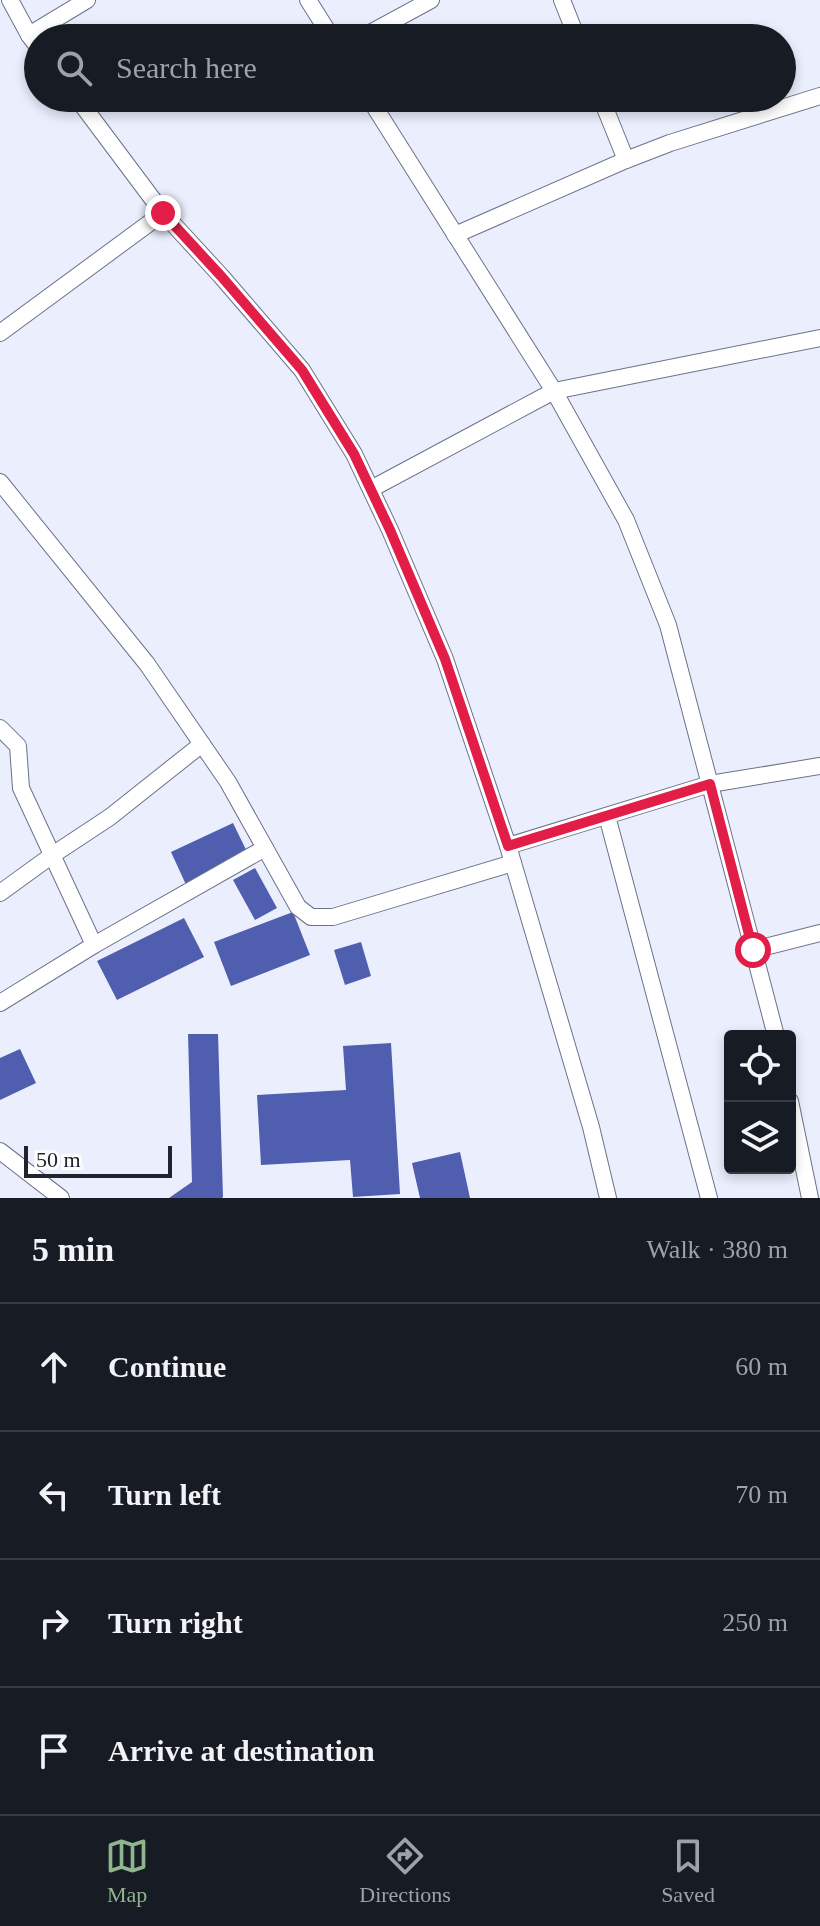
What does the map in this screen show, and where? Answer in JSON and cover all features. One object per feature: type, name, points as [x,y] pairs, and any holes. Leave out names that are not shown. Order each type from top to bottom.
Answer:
[{"type":"street","points":[[10,0],[24,25]]},
{"type":"street","points":[[55,24],[87,0]]},
{"type":"street","points":[[308,0],[323,24]]},
{"type":"street","points":[[387,24],[431,0]]},
{"type":"street","points":[[562,0],[571,24]]},
{"type":"street","points":[[796,104],[820,96]]},
{"type":"street","points":[[87,112],[163,213],[302,370],[354,454],[371,489],[445,659],[508,846],[591,1127],[608,1198]]},
{"type":"street","points":[[378,112],[554,391],[626,520],[668,625],[774,1030]]},
{"type":"street","points":[[607,112],[626,160]]},
{"type":"street","points":[[455,235],[626,160],[769,112]]},
{"type":"street","points":[[0,333],[163,213]]},
{"type":"street","points":[[371,489],[554,391],[820,338]]},
{"type":"street","points":[[0,482],[147,664],[228,782],[298,907],[311,917],[333,917],[513,863]]},
{"type":"street","points":[[0,728],[18,746],[21,788],[94,945]]},
{"type":"street","points":[[0,893],[110,817],[202,744]]},
{"type":"street","points":[[508,846],[710,784],[820,766]]},
{"type":"street","points":[[607,816],[709,1198]]},
{"type":"street","points":[[0,1003],[94,945],[265,848]]},
{"type":"street","points":[[753,950],[820,933]]},
{"type":"street","points":[[790,1102],[810,1198]]},
{"type":"street","points":[[0,1151],[61,1198]]},
{"type":"building","points":[[233,823],[251,860],[188,889],[171,852]]},
{"type":"building","points":[[255,868],[277,908],[255,920],[233,880]]},
{"type":"building","points":[[293,912],[310,955],[231,986],[214,942]]},
{"type":"building","points":[[184,918],[204,957],[117,1000],[97,961]]},
{"type":"building","points":[[361,942],[371,976],[345,985],[334,950]]},
{"type":"building","points":[[188,1034],[218,1034],[222,1198],[169,1198],[192,1182]]},
{"type":"building","points":[[391,1043],[400,1194],[353,1197],[350,1160],[261,1165],[257,1095],[346,1090],[343,1046]]},
{"type":"building","points":[[20,1049],[36,1083],[0,1100],[0,1058]]},
{"type":"building","points":[[460,1152],[470,1198],[420,1198],[412,1163]]},
{"type":"route","points":[[163,213],[302,370],[354,454],[445,659],[508,846],[710,784],[753,950]]}]
